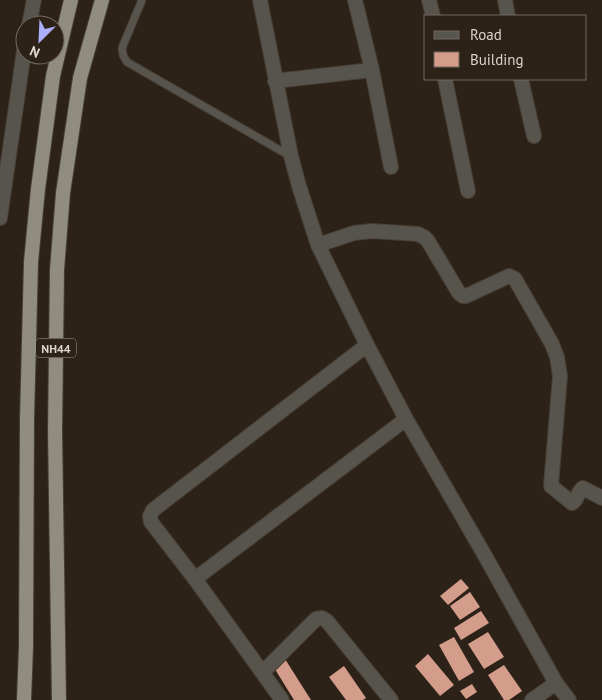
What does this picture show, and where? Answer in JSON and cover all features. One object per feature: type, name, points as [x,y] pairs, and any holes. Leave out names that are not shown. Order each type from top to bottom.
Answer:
[{"type":"highway","name":"NH44","points":[[24,700],[27,419],[32,262],[38,188],[53,76],[71,0]]},
{"type":"highway","name":"NH44","points":[[59,700],[55,431],[57,270],[63,193],[80,78],[102,0]]},
{"type":"street","points":[[31,15],[34,0]]},
{"type":"street","points":[[260,0],[291,156],[318,245],[406,419],[556,683],[569,700]]},
{"type":"street","points":[[355,0],[372,70],[391,167]]},
{"type":"street","points":[[429,0],[433,15]]},
{"type":"street","points":[[505,0],[508,15]]},
{"type":"street","points":[[0,218],[22,65]]},
{"type":"street","points":[[275,81],[372,70]]},
{"type":"street","points":[[445,80],[468,191]]},
{"type":"street","points":[[521,80],[534,136]]},
{"type":"street","points":[[318,245],[354,233],[372,231],[418,234],[428,241],[459,294],[463,296],[509,276],[515,279],[552,344],[557,357],[560,376],[551,486],[572,502],[582,488],[602,498]]},
{"type":"street","points":[[282,700],[195,579],[151,522],[150,516],[153,510],[367,345]]},
{"type":"street","points":[[195,579],[406,419]]},
{"type":"street","points":[[262,672],[316,619],[322,618],[328,620],[391,700]]},
{"type":"street","points":[[532,700],[556,683]]},
{"type":"lane","points":[[142,0],[122,48],[127,62],[291,156]]},
{"type":"building","points":[[461,579],[469,588],[448,605],[440,596]]},
{"type":"building","points":[[470,592],[480,607],[460,620],[450,606]]},
{"type":"building","points":[[481,611],[489,623],[461,640],[454,628]]},
{"type":"building","points":[[488,632],[504,657],[484,669],[468,644]]},
{"type":"building","points":[[454,637],[474,672],[459,681],[439,645]]},
{"type":"building","points":[[428,654],[454,685],[440,696],[415,666]]},
{"type":"building","points":[[285,659],[311,700],[294,700],[273,666]]},
{"type":"building","points":[[504,665],[522,691],[509,700],[504,700],[488,675]]},
{"type":"building","points":[[344,666],[366,698],[363,700],[346,700],[329,677]]},
{"type":"building","points":[[472,684],[477,692],[466,699],[460,691]]}]
